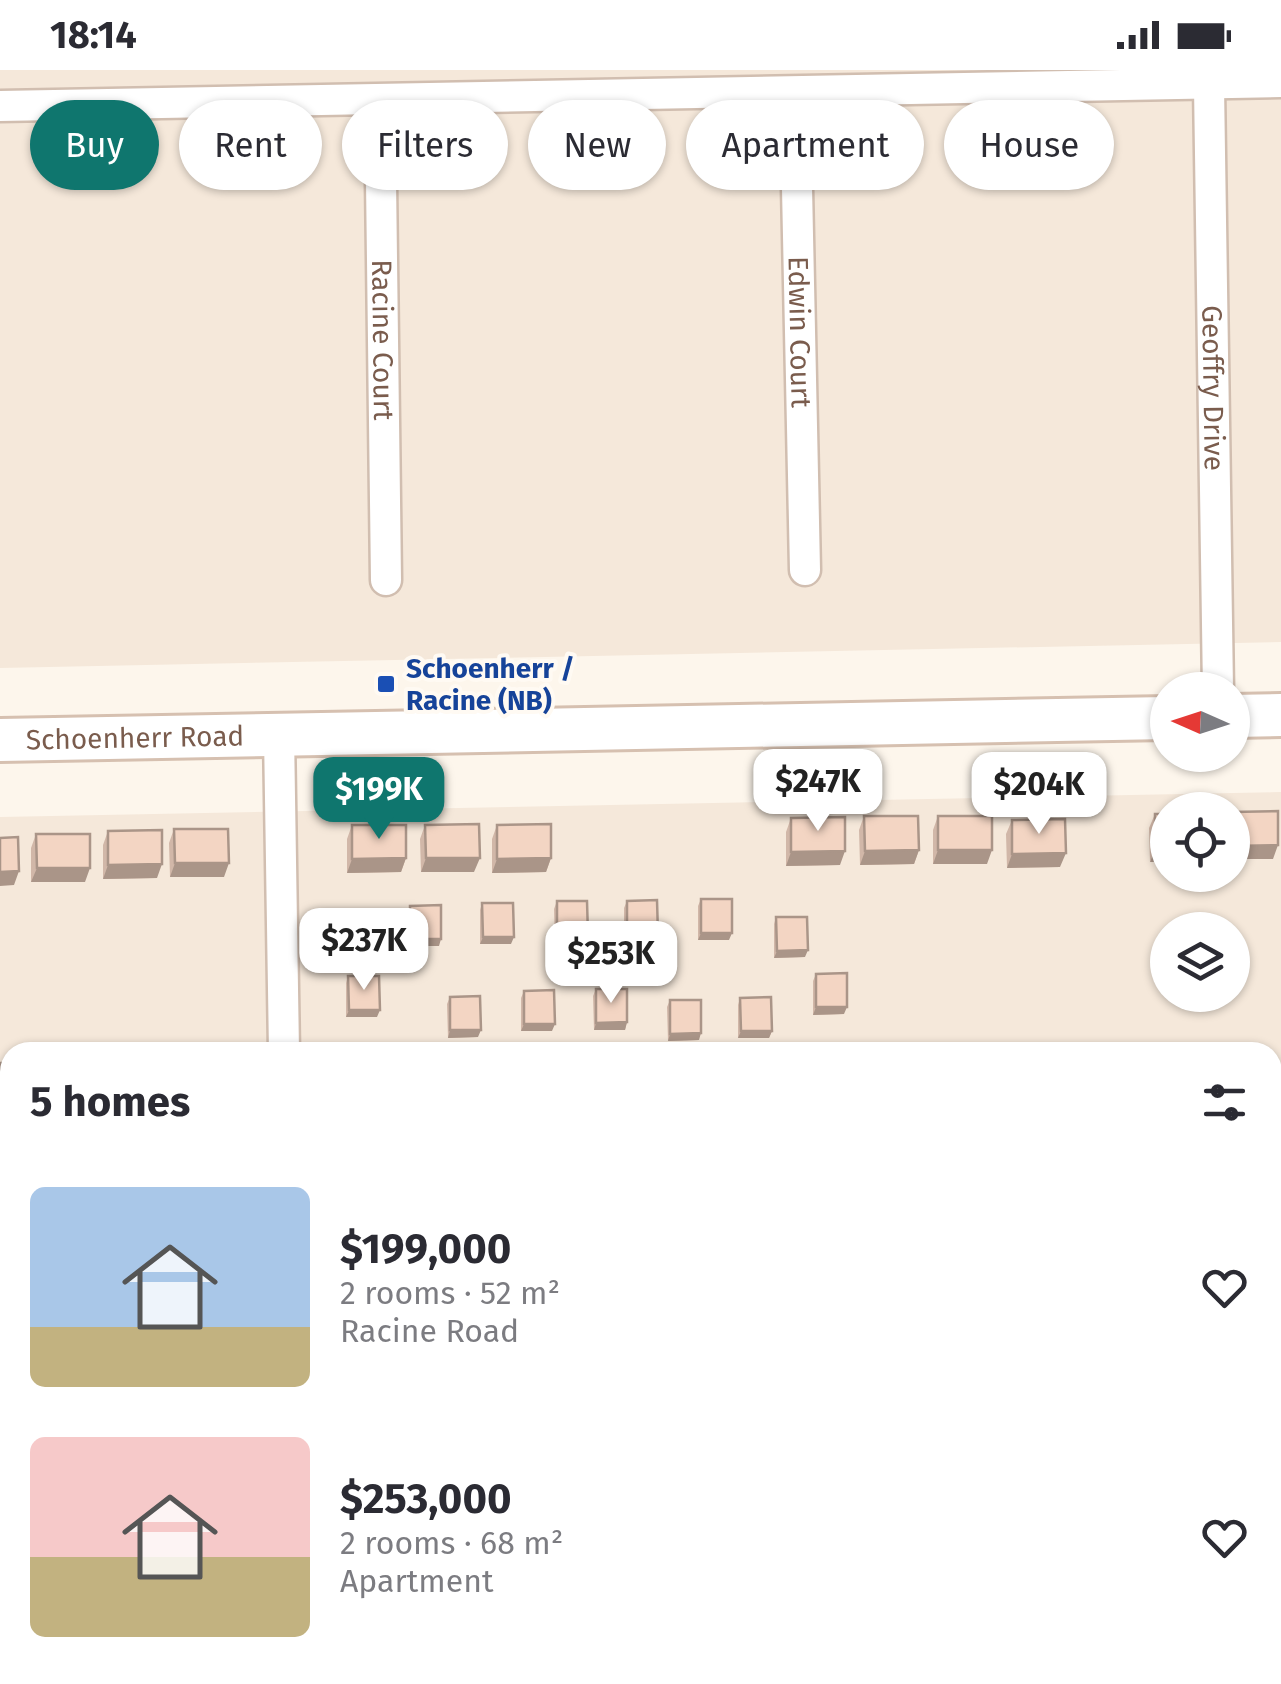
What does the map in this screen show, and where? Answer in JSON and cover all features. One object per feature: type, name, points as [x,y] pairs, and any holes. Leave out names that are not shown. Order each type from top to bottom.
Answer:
[{"type":"main road","points":[[1250,716],[1281,715]]},
{"type":"main road","name":"Schoenherr Road","points":[[0,740],[1150,718]]},
{"type":"street","points":[[380,100],[1281,82]]},
{"type":"street","name":"Geoffry Drive","points":[[1209,86],[1218,672]]},
{"type":"street","name":"Edwin Court","points":[[795,92],[805,570]]},
{"type":"street","points":[[0,106],[342,101]]},
{"type":"street","name":"Racine Court","points":[[381,190],[386,580]]},
{"type":"street","points":[[279,734],[284,1042]]},
{"type":"shaded area","points":[[0,70],[1281,70],[1281,642],[0,668]]},
{"type":"shaded area","points":[[1281,792],[1281,1042],[0,1042],[0,817],[1150,795],[1150,892],[1250,892],[1250,793]]},
{"type":"building","points":[[1278,811],[1278,845],[1250,846],[1250,812]]},
{"type":"building","points":[[864,816],[918,816],[919,850],[865,851]]},
{"type":"building","points":[[938,816],[992,816],[992,850],[938,850]]},
{"type":"building","points":[[845,817],[845,851],[791,852],[791,818]]},
{"type":"building","points":[[1065,819],[1066,853],[1012,854],[1012,820]]},
{"type":"building","points":[[479,824],[480,858],[426,858],[425,825]]},
{"type":"building","points":[[551,824],[551,858],[497,859],[497,825]]},
{"type":"building","points":[[352,825],[406,825],[406,858],[352,859]]},
{"type":"building","points":[[174,829],[228,829],[229,863],[175,863]]},
{"type":"building","points":[[162,830],[162,864],[108,865],[108,831]]},
{"type":"building","points":[[36,834],[90,834],[90,868],[37,868]]},
{"type":"building","points":[[18,837],[19,871],[0,872],[0,838]]},
{"type":"building","points":[[701,899],[732,899],[732,933],[701,933]]},
{"type":"building","points":[[657,900],[658,934],[627,935],[627,901]]},
{"type":"building","points":[[557,901],[587,901],[588,935],[557,935]]},
{"type":"building","points":[[482,903],[513,903],[514,937],[483,937]]},
{"type":"building","points":[[441,905],[441,939],[410,939],[410,906]]},
{"type":"building","points":[[776,917],[807,917],[808,950],[777,951]]},
{"type":"building","points":[[379,929],[379,957],[348,957],[347,930]]},
{"type":"building","points":[[847,973],[847,1007],[816,1007],[816,974]]},
{"type":"building","points":[[348,976],[379,976],[380,1010],[349,1010]]},
{"type":"building","points":[[596,989],[627,989],[627,1022],[596,1023]]},
{"type":"building","points":[[554,990],[555,1024],[524,1024],[524,991]]},
{"type":"building","points":[[480,996],[481,1030],[450,1030],[450,997]]},
{"type":"building","points":[[771,997],[772,1031],[741,1031],[740,998]]},
{"type":"building","points":[[670,1000],[701,1000],[701,1033],[670,1034]]},
{"type":"place","name":"Schoenherr / Racine (NB)","points":[[386,684]]}]
